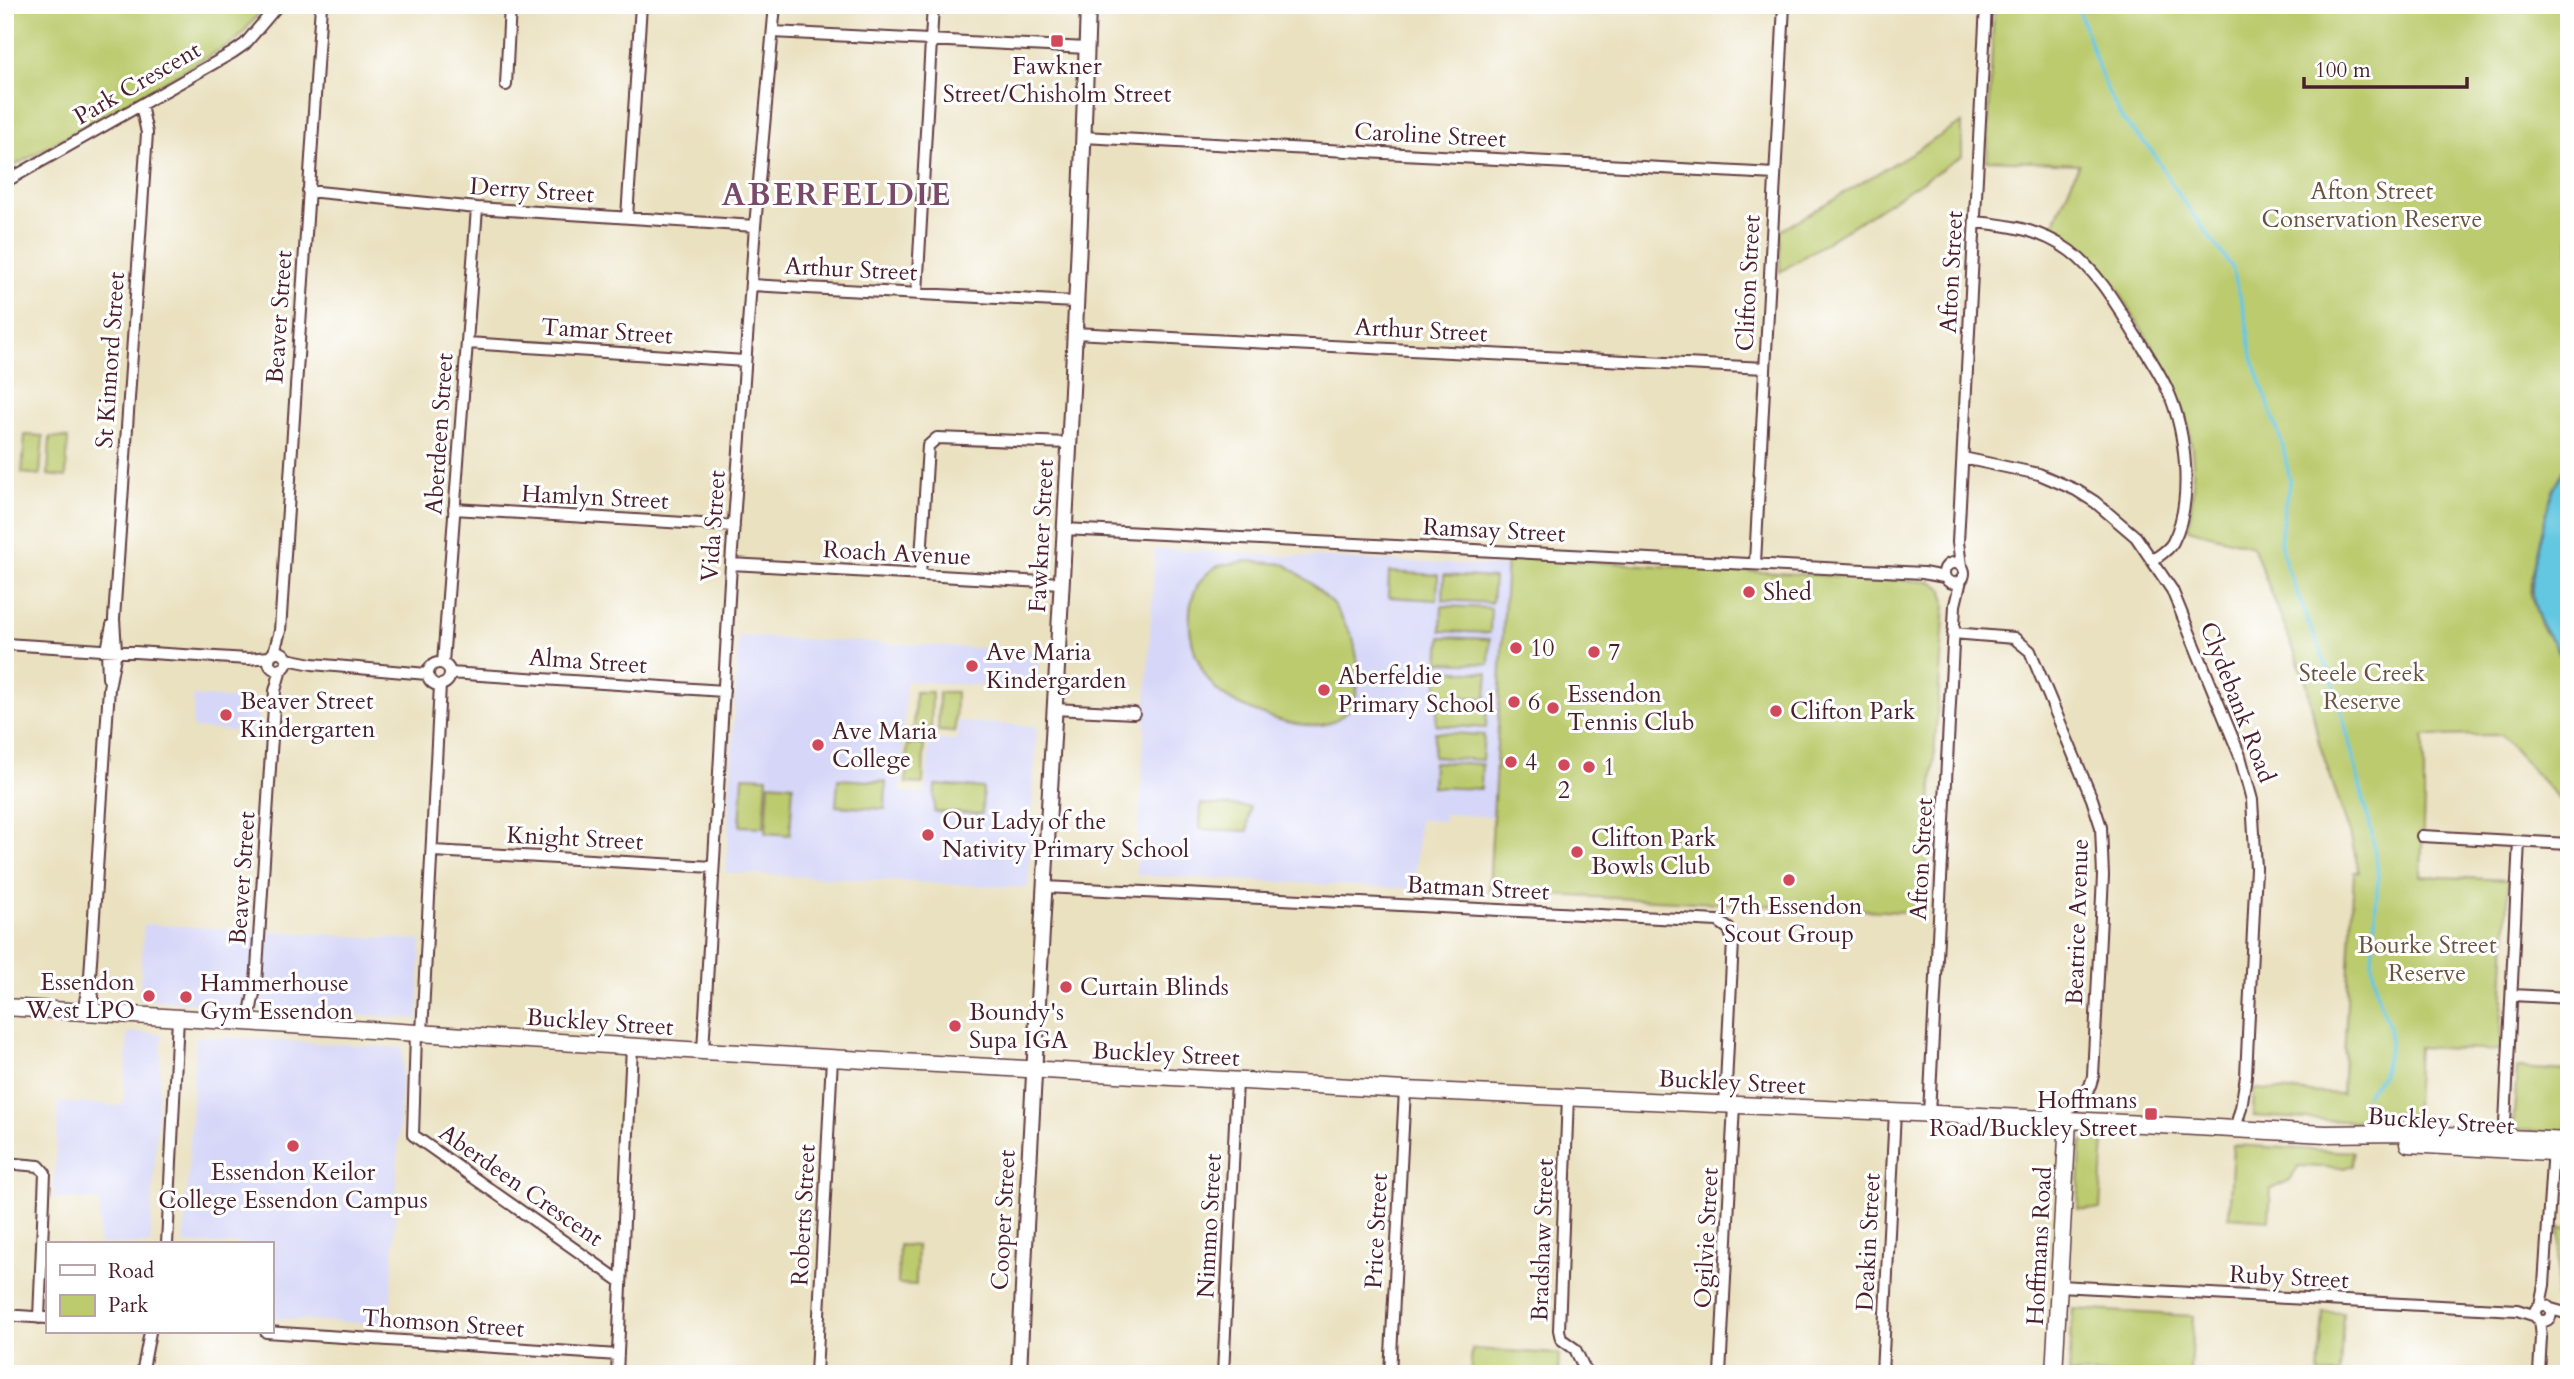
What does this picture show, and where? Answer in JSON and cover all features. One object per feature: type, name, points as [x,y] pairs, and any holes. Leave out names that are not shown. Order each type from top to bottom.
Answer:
[{"type":"main road","name":"Buckley Street","points":[[5,1007],[1237,1081],[2326,1134],[2401,1133],[2561,1147]]},
{"type":"main road","name":"Hoffmans Road","points":[[2054,1374],[2068,1120]]},
{"type":"street","name":"Park Crescent","points":[[5,182],[245,44],[278,5]]},
{"type":"street","name":"Beaver Street","points":[[254,1022],[321,5]]},
{"type":"street","points":[[506,85],[510,5]]},
{"type":"street","points":[[627,217],[641,5]]},
{"type":"street","name":"Vida Street","points":[[703,1051],[731,564],[755,226],[775,5]]},
{"type":"street","points":[[917,293],[933,5]]},
{"type":"street","name":"Fawkner Street","points":[[1035,1069],[1069,443],[1088,5]]},
{"type":"street","name":"Clifton Street","points":[[1755,563],[1784,5]]},
{"type":"street","name":"Afton Street","points":[[1929,1114],[1955,606],[1952,573],[1958,542],[1986,5]]},
{"type":"street","points":[[773,32],[1087,48]]},
{"type":"street","name":"St Kinnord Street","points":[[89,1012],[147,133],[141,105]]},
{"type":"street","name":"Caroline Street","points":[[1083,137],[1775,174]]},
{"type":"street","name":"Derry Street","points":[[308,191],[477,208],[755,226]]},
{"type":"street","name":"Aberdeen Street","points":[[443,663],[477,208]]},
{"type":"street","points":[[1975,222],[2022,228],[2055,241],[2070,251],[2099,279],[2159,373],[2169,392],[2181,436],[2185,484],[2174,542],[2153,560]]},
{"type":"street","name":"Arthur Street","points":[[751,285],[1075,302]]},
{"type":"street","name":"Arthur Street","points":[[1074,333],[1765,368]]},
{"type":"street","name":"Tamar Street","points":[[467,343],[745,361]]},
{"type":"street","points":[[920,575],[928,446],[937,438],[1069,443]]},
{"type":"street","name":"Clydebank Road","points":[[1963,458],[2019,468],[2057,481],[2076,490],[2123,524],[2153,560],[2172,590],[2220,704],[2240,755],[2252,800],[2256,868],[2246,1076],[2235,1129]]},
{"type":"street","name":"Hamlyn Street","points":[[454,509],[734,526]]},
{"type":"street","name":"Ramsay Street","points":[[1064,529],[1952,573]]},
{"type":"street","name":"Roach Avenue","points":[[731,564],[1060,583]]},
{"type":"street","name":"Beatrice Avenue","points":[[1953,633],[2004,636],[2018,640],[2030,651],[2097,813],[2102,839],[2103,876],[2093,1076],[2087,1095],[2074,1106],[2064,1111],[2024,1118]]},
{"type":"street","points":[[5,644],[278,661],[428,674]]},
{"type":"street","points":[[443,663],[450,673],[448,681],[440,685],[431,682],[428,674],[432,665],[443,663]]},
{"type":"street","name":"Alma Street","points":[[450,673],[724,691]]},
{"type":"street","points":[[419,1033],[433,851],[440,685]]},
{"type":"street","points":[[1054,709],[1134,713]]},
{"type":"street","points":[[2422,836],[2569,844]]},
{"type":"street","points":[[2504,1144],[2519,841]]},
{"type":"street","name":"Knight Street","points":[[433,851],[713,867]]},
{"type":"street","name":"Batman Street","points":[[1045,887],[1718,921],[1730,929],[1732,942],[1729,1105]]},
{"type":"street","points":[[2512,995],[2569,998]]},
{"type":"street","points":[[167,1242],[178,1018]]},
{"type":"street","name":"Aberdeen Crescent","points":[[419,1033],[413,1135],[620,1281]]},
{"type":"street","points":[[617,1374],[632,1046]]},
{"type":"street","name":"Roberts Street","points":[[816,1374],[832,1058]]},
{"type":"street","name":"Cooper Street","points":[[1019,1374],[1035,1069]]},
{"type":"street","name":"Nimmo Street","points":[[1223,1374],[1237,1081]]},
{"type":"street","name":"Price Street","points":[[1390,1374],[1405,1090]]},
{"type":"street","name":"Bradshaw Street","points":[[1568,1097],[1559,1330],[1562,1339],[1575,1349],[1587,1374]]},
{"type":"street","name":"Ogilvie Street","points":[[1720,1374],[1729,1105]]},
{"type":"street","name":"Deakin Street","points":[[1882,1374],[1895,1112]]},
{"type":"street","points":[[2539,1374],[2544,1285],[2561,1147]]},
{"type":"street","points":[[5,1163],[39,1166],[45,1173],[43,1318],[5,1315]]},
{"type":"street","name":"Ruby Street","points":[[2059,1286],[2567,1314]]},
{"type":"street","name":"Thomson Street","points":[[273,1332],[618,1355]]},
{"type":"street","points":[[142,1374],[150,1334]]},
{"type":"street","points":[[145,1358],[156,1334]]},
{"type":"shaded area","name":"Aberfeldie Primary School","points":[[1155,549],[1507,567],[1493,817],[1444,814],[1444,821],[1419,820],[1415,889],[1136,875]]},
{"type":"shaded area","points":[[738,636],[1039,651],[1037,689],[906,681],[901,792],[926,793],[929,740],[957,741],[958,722],[1037,726],[1028,888],[726,873]]},
{"type":"shaded area","name":"Beaver Street Kindergarten","points":[[194,696],[260,701],[257,733],[192,728]]},
{"type":"shaded area","points":[[144,924],[421,940],[418,1019],[139,999]]},
{"type":"shaded area","name":"Essendon Keilor College Essendon Campus","points":[[128,1032],[162,1034],[150,1242],[98,1242],[100,1201],[53,1198],[59,1102],[123,1106]]},
{"type":"shaded area","name":"Essendon Keilor College Essendon Campus","points":[[196,1036],[403,1048],[390,1325],[273,1318],[273,1242],[184,1242]]},
{"type":"green space","points":[[5,5],[266,5],[237,40],[5,171]]},
{"type":"green space","name":"Afton Street Conservation Reserve","points":[[1994,5],[2569,5],[2569,458],[2532,575],[2531,596],[2543,630],[2569,665],[2569,811],[2501,735],[2424,736],[2421,876],[2509,880],[2500,1051],[2418,1047],[2414,1125],[2253,1116],[2254,1089],[2342,1094],[2354,872],[2359,872],[2351,837],[2319,743],[2307,684],[2253,546],[2188,529],[2193,469],[2186,420],[2178,397],[2154,349],[2112,281],[2084,252],[2051,230],[2079,164],[1987,160]]},
{"type":"green space","points":[[1962,123],[1962,156],[1780,272],[1780,231]]},
{"type":"green space","points":[[25,435],[43,436],[40,475],[22,473]]},
{"type":"green space","points":[[50,437],[68,438],[66,477],[48,475]]},
{"type":"green space","name":"Clifton Park","points":[[1507,557],[1933,582],[1943,589],[1945,604],[1923,913],[1489,892]]},
{"type":"green space","points":[[1247,561],[1285,564],[1311,583],[1334,605],[1353,638],[1360,673],[1354,706],[1332,722],[1306,725],[1255,712],[1217,690],[1199,662],[1190,627],[1194,592],[1203,578],[1216,567]]},
{"type":"green space","points":[[1389,572],[1438,575],[1437,600],[1388,597]]},
{"type":"green space","points":[[1444,575],[1494,578],[1492,603],[1443,600]]},
{"type":"green space","points":[[1442,606],[1491,608],[1490,633],[1441,631]]},
{"type":"green space","points":[[1441,637],[1490,639],[1489,664],[1439,662]]},
{"type":"green space","points":[[1438,670],[1488,673],[1486,698],[1437,695]]},
{"type":"green space","points":[[915,692],[932,692],[931,732],[914,731]]},
{"type":"green space","points":[[939,692],[956,692],[955,732],[938,731]]},
{"type":"green space","points":[[1438,700],[1487,703],[1486,728],[1436,725]]},
{"type":"green space","points":[[1435,732],[1484,735],[1482,760],[1433,757]]},
{"type":"green space","points":[[907,744],[924,745],[923,784],[906,783]]},
{"type":"green space","points":[[1433,762],[1482,764],[1481,789],[1432,787]]},
{"type":"green space","points":[[743,776],[767,777],[764,827],[740,826]]},
{"type":"green space","points":[[838,779],[886,782],[885,809],[836,806]]},
{"type":"green space","points":[[769,783],[793,785],[790,835],[766,833]]},
{"type":"green space","points":[[935,785],[983,788],[982,814],[934,812]]},
{"type":"green space","points":[[1201,804],[1250,807],[1248,831],[1200,829]]},
{"type":"green space","points":[[2517,1068],[2569,1071],[2566,1132],[2513,1130]]},
{"type":"green space","points":[[2088,1137],[2104,1138],[2100,1210],[2078,1209],[2081,1143]]},
{"type":"green space","points":[[2233,1145],[2353,1152],[2352,1165],[2344,1168],[2299,1166],[2288,1181],[2271,1189],[2269,1220],[2229,1217]]},
{"type":"green space","points":[[2560,1228],[2569,1229],[2569,1301],[2556,1300]]},
{"type":"green space","points":[[899,1245],[917,1246],[916,1285],[898,1284]]},
{"type":"green space","points":[[2073,1309],[2193,1316],[2190,1372],[2224,1374],[2069,1374]]},
{"type":"green space","points":[[2323,1312],[2343,1313],[2340,1374],[2319,1374]]},
{"type":"green space","points":[[1472,1349],[1559,1354],[1558,1374],[1470,1374]]},
{"type":"water","points":[[2569,458],[2569,665],[2546,633],[2539,618],[2533,589],[2533,573],[2549,503]]},
{"type":"waterway","points":[[2077,5],[2105,86],[2122,119],[2152,151],[2178,194],[2232,267],[2246,318],[2252,357],[2282,443],[2290,480],[2280,542],[2286,565],[2336,690],[2372,834],[2378,877],[2372,959],[2377,994],[2389,1026],[2390,1045],[2382,1075],[2366,1095]]},
{"type":"place","name":"Fawkner Street/Chisholm Street","points":[[1057,41]]},
{"type":"place","name":"Shed","points":[[1749,592]]},
{"type":"place","name":"10","points":[[1516,648]]},
{"type":"place","name":"7","points":[[1594,652]]},
{"type":"place","name":"Ave Maria Kindergarden","points":[[972,666]]},
{"type":"place","name":"Aberfeldie Primary School","points":[[1324,690]]},
{"type":"place","name":"6","points":[[1514,702]]},
{"type":"place","name":"Essendon Tennis Club","points":[[1553,708]]},
{"type":"place","name":"Clifton Park","points":[[1776,711]]},
{"type":"place","name":"Beaver Street Kindergarten","points":[[226,715]]},
{"type":"place","name":"Ave Maria College","points":[[818,745]]},
{"type":"place","name":"4","points":[[1511,762]]},
{"type":"place","name":"2","points":[[1564,765]]},
{"type":"place","name":"1","points":[[1589,767]]},
{"type":"place","name":"Our Lady of the Nativity Primary School","points":[[928,835]]},
{"type":"place","name":"Clifton Park Bowls Club","points":[[1577,852]]},
{"type":"place","name":"17th Essendon Scout Group","points":[[1789,880]]},
{"type":"place","name":"Curtain Blinds","points":[[1066,987]]},
{"type":"place","name":"Essendon West LPO","points":[[149,996]]},
{"type":"place","name":"Hammerhouse Gym Essendon","points":[[186,997]]},
{"type":"place","name":"Boundy's Supa IGA","points":[[955,1026]]},
{"type":"place","name":"Hoffmans Road/Buckley Street","points":[[2151,1114]]},
{"type":"place","name":"Essendon Keilor College Essendon Campus","points":[[293,1146]]},
{"type":"district","name":"ABERFELDIE","points":[[837,194]]},
{"type":"park label","name":"Steele Creek Reserve","points":[[2362,687]]},
{"type":"park label","name":"Bourke Street Reserve","points":[[2427,959]]}]
